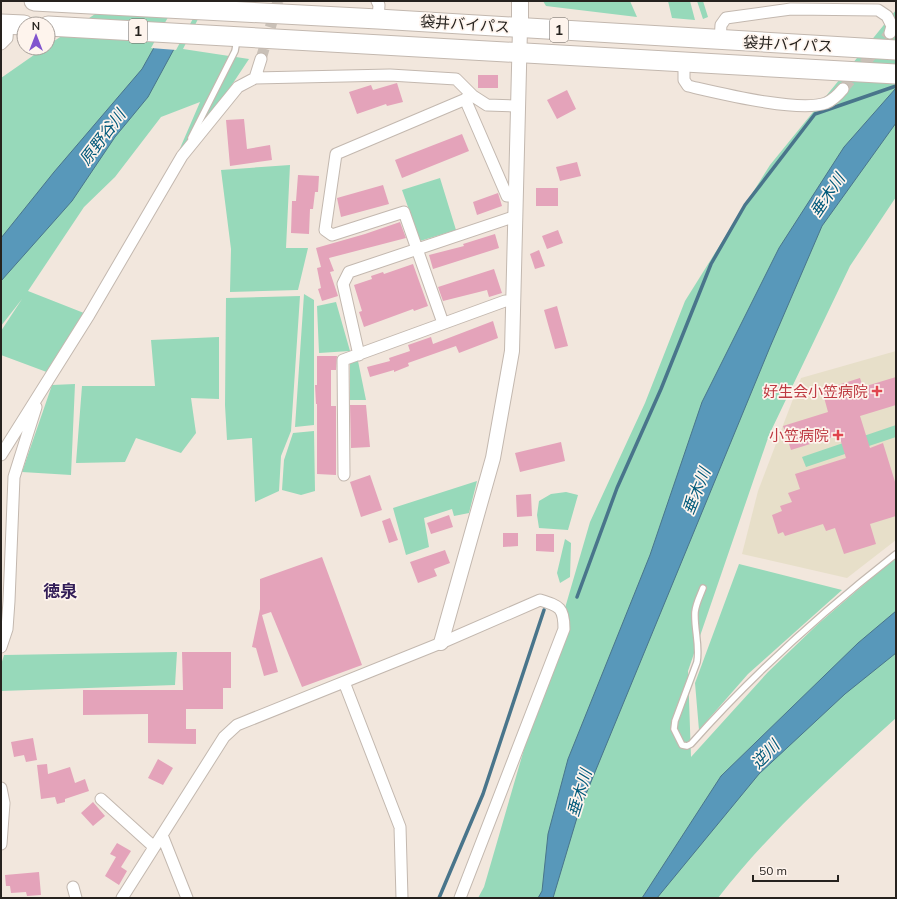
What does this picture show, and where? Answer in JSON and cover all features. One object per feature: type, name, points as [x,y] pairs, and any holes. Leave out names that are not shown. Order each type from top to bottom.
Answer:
[{"type":"highway","name":"袋井バイパス","points":[[49,2],[235,12],[254,10],[378,10],[520,28],[720,41],[890,44]]},
{"type":"highway","name":"袋井バイパス","points":[[56,26],[520,54],[896,74]]},
{"type":"main road","points":[[520,1],[520,28]]},
{"type":"street","points":[[720,41],[721,25],[726,18],[791,9],[878,6],[887,16],[892,26],[890,44]]},
{"type":"street","points":[[1,44],[7,38],[11,24]]},
{"type":"street","points":[[441,644],[493,458],[512,351],[520,28]]},
{"type":"street","points":[[255,78],[261,59]]},
{"type":"street","points":[[684,62],[684,80],[688,86],[760,101],[810,106],[826,103],[836,97],[843,90]]},
{"type":"street","points":[[1,455],[42,390],[182,156],[238,87],[255,78],[390,75],[456,80],[469,98],[507,196],[516,196]]},
{"type":"street","points":[[443,323],[404,212],[332,235],[325,230],[336,154],[469,98],[487,105],[517,106]]},
{"type":"street","points":[[359,355],[343,284],[349,272],[516,216]]},
{"type":"street","points":[[344,475],[343,360],[505,301],[514,301]]},
{"type":"street","points":[[1,647],[6,630],[8,607],[14,477],[42,390]]},
{"type":"street","points":[[122,898],[224,737],[237,724],[441,644],[540,600],[556,605],[564,614],[564,629],[460,898]]},
{"type":"street","points":[[344,682],[400,827],[402,898]]},
{"type":"street","points":[[1,788],[4,803],[1,844]]},
{"type":"street","points":[[101,799],[154,848]]},
{"type":"street","points":[[162,835],[187,898]]},
{"type":"lane","points":[[182,156],[235,51],[231,36]]},
{"type":"lane","points":[[703,588],[696,606],[695,614],[699,652],[697,662],[675,721],[674,729],[682,745],[687,746],[691,744],[712,719],[760,671],[805,629],[896,554]]},
{"type":"shaded area","name":"小笠病院","points":[[896,351],[896,540],[847,578],[742,554],[758,491],[801,378]]},
{"type":"green space","points":[[115,1],[207,1],[183,49],[249,59],[162,190],[200,102],[161,117],[115,177],[84,207],[28,291],[89,315],[52,374],[1,355],[1,331],[22,299],[1,326],[1,78],[33,56],[56,56],[56,40]]},
{"type":"green space","points":[[543,1],[630,1],[637,17],[546,6]]},
{"type":"green space","points":[[668,1],[690,1],[695,20],[672,18]]},
{"type":"green space","points":[[697,1],[703,1],[708,17],[703,19]]},
{"type":"green space","points":[[896,10],[896,197],[850,266],[769,435],[688,671],[691,757],[768,672],[818,624],[896,557],[896,718],[803,804],[738,873],[718,898],[478,898],[484,887],[590,522],[645,403],[685,301],[770,165]]},
{"type":"green space","points":[[290,165],[286,248],[308,248],[298,290],[230,292],[231,249],[221,170]]},
{"type":"green space","points":[[440,178],[456,230],[420,241],[402,190]]},
{"type":"green space","points":[[304,294],[314,300],[314,425],[295,427]]},
{"type":"green space","points":[[300,296],[291,431],[281,456],[279,491],[255,502],[252,438],[227,440],[225,405],[226,298]]},
{"type":"green space","points":[[336,302],[350,351],[319,353],[317,306]]},
{"type":"green space","points":[[219,337],[219,399],[191,398],[196,433],[181,453],[136,438],[125,462],[76,463],[82,386],[155,386],[151,340]]},
{"type":"green space","points":[[358,361],[366,400],[350,400],[350,363]]},
{"type":"green space","points":[[75,384],[71,475],[22,472],[52,385]]},
{"type":"green space","points":[[896,425],[896,437],[806,467],[802,457]]},
{"type":"green space","points":[[314,431],[315,491],[301,495],[282,490],[284,460],[293,433]]},
{"type":"green space","points":[[477,481],[469,513],[454,516],[452,509],[424,518],[429,547],[406,555],[393,508]]},
{"type":"green space","points":[[566,492],[578,495],[568,530],[539,528],[537,515],[539,501],[551,494]]},
{"type":"green space","points":[[565,539],[571,543],[570,577],[560,583],[557,573]]},
{"type":"green space","points":[[739,564],[842,590],[748,674],[699,730],[695,683]]},
{"type":"green space","points":[[177,652],[175,685],[1,691],[1,665],[4,655]]},
{"type":"water","name":"原野谷川","points":[[180,1],[200,1],[148,97],[115,137],[72,201],[1,281],[1,238],[54,172],[142,69]]},
{"type":"water","name":"垂木川","points":[[896,88],[896,123],[822,226],[770,347],[579,811],[553,898],[538,898],[542,891],[548,834],[568,759],[650,555],[702,402],[779,248],[844,147]]},
{"type":"water","name":"逆川","points":[[896,611],[896,653],[845,694],[759,774],[657,898],[642,898],[721,776],[858,643]]},
{"type":"pier","points":[[177,1],[202,2],[176,50],[151,48]]},
{"type":"building","points":[[478,75],[498,75],[498,88],[478,88]]},
{"type":"building","points":[[397,83],[403,102],[387,106],[386,104],[357,114],[349,92],[371,85],[373,90]]},
{"type":"building","points":[[567,90],[576,109],[557,119],[547,100]]},
{"type":"building","points":[[244,119],[247,149],[270,145],[272,160],[230,166],[226,120]]},
{"type":"building","points":[[462,134],[469,151],[402,178],[395,160]]},
{"type":"building","points":[[577,162],[581,176],[560,181],[556,167]]},
{"type":"building","points":[[298,175],[319,176],[318,192],[315,192],[313,209],[310,209],[309,234],[291,233],[292,201],[296,201]]},
{"type":"building","points":[[383,185],[389,204],[341,217],[337,198]]},
{"type":"building","points":[[536,188],[558,188],[558,206],[536,206]]},
{"type":"building","points":[[498,193],[502,206],[477,215],[473,202]]},
{"type":"building","points":[[400,222],[406,238],[329,258],[334,271],[330,272],[338,296],[322,301],[318,289],[321,288],[317,268],[321,267],[316,248]]},
{"type":"building","points":[[558,230],[563,243],[547,249],[542,236]]},
{"type":"building","points":[[495,234],[499,248],[433,269],[429,255],[464,246],[463,244]]},
{"type":"building","points":[[539,250],[545,266],[535,269],[530,254]]},
{"type":"building","points":[[413,264],[428,306],[414,311],[413,309],[364,327],[359,312],[362,311],[354,285],[372,279],[371,276],[383,272],[384,274]]},
{"type":"building","points":[[494,269],[502,293],[489,297],[487,290],[443,301],[438,287]]},
{"type":"building","points":[[557,306],[568,346],[555,349],[544,310]]},
{"type":"building","points":[[493,321],[498,338],[459,353],[456,346],[408,363],[409,366],[394,372],[394,370],[370,377],[367,367],[390,361],[389,358],[410,351],[408,345],[431,337],[433,344]]},
{"type":"building","points":[[317,356],[337,356],[336,370],[331,370],[331,406],[336,406],[336,475],[317,474],[317,404],[315,385],[317,385]]},
{"type":"building","points":[[896,377],[896,405],[860,416],[870,448],[883,443],[896,485],[896,516],[870,524],[876,544],[844,554],[835,528],[826,531],[823,524],[785,536],[783,532],[778,534],[772,515],[782,511],[780,506],[792,502],[788,493],[800,489],[795,474],[846,458],[839,435],[791,450],[783,426],[828,412],[822,390],[860,378],[863,387]]},
{"type":"building","points":[[350,405],[366,405],[370,447],[351,448]]},
{"type":"building","points":[[561,442],[565,461],[520,472],[515,453]]},
{"type":"building","points":[[370,475],[382,510],[361,517],[350,482]]},
{"type":"building","points":[[531,494],[532,516],[517,517],[516,495]]},
{"type":"building","points":[[449,515],[453,527],[431,534],[427,523]]},
{"type":"building","points":[[390,518],[398,540],[389,543],[382,521]]},
{"type":"building","points":[[503,533],[518,533],[518,546],[503,547]]},
{"type":"building","points":[[536,534],[554,534],[554,552],[536,551]]},
{"type":"building","points":[[445,550],[450,563],[434,569],[437,576],[418,583],[410,562]]},
{"type":"building","points":[[322,557],[362,665],[302,687],[271,612],[262,615],[278,672],[264,676],[256,648],[252,647],[260,609],[260,579]]},
{"type":"building","points":[[182,652],[231,652],[231,688],[223,688],[223,709],[186,709],[186,729],[196,729],[196,744],[148,743],[148,714],[83,715],[83,690],[183,690]]},
{"type":"building","points":[[33,738],[37,760],[26,762],[24,755],[14,757],[11,742]]},
{"type":"building","points":[[158,759],[173,768],[163,785],[148,778]]},
{"type":"building","points":[[47,764],[48,774],[70,767],[75,783],[85,779],[89,791],[65,799],[65,802],[57,804],[55,797],[41,799],[37,765]]},
{"type":"building","points":[[93,802],[105,816],[93,826],[81,813]]},
{"type":"building","points":[[117,843],[131,851],[121,867],[127,871],[119,885],[105,876],[116,857],[110,854]]},
{"type":"building","points":[[39,872],[41,895],[27,896],[26,892],[11,893],[10,886],[6,886],[5,875]]},
{"type":"waterway","points":[[577,597],[617,488],[661,389],[711,264],[745,205],[815,114],[896,86]]},
{"type":"waterway","points":[[439,898],[483,794],[544,610]]},
{"type":"tunnel","points":[[261,59],[278,1]]},
{"type":"tunnel","points":[[843,89],[890,33]]},
{"type":"place","name":"好生会小笠病院","points":[[877,391]]},
{"type":"place","name":"小笠病院","points":[[838,435]]},
{"type":"district","name":"徳泉","points":[[60,590]]}]
